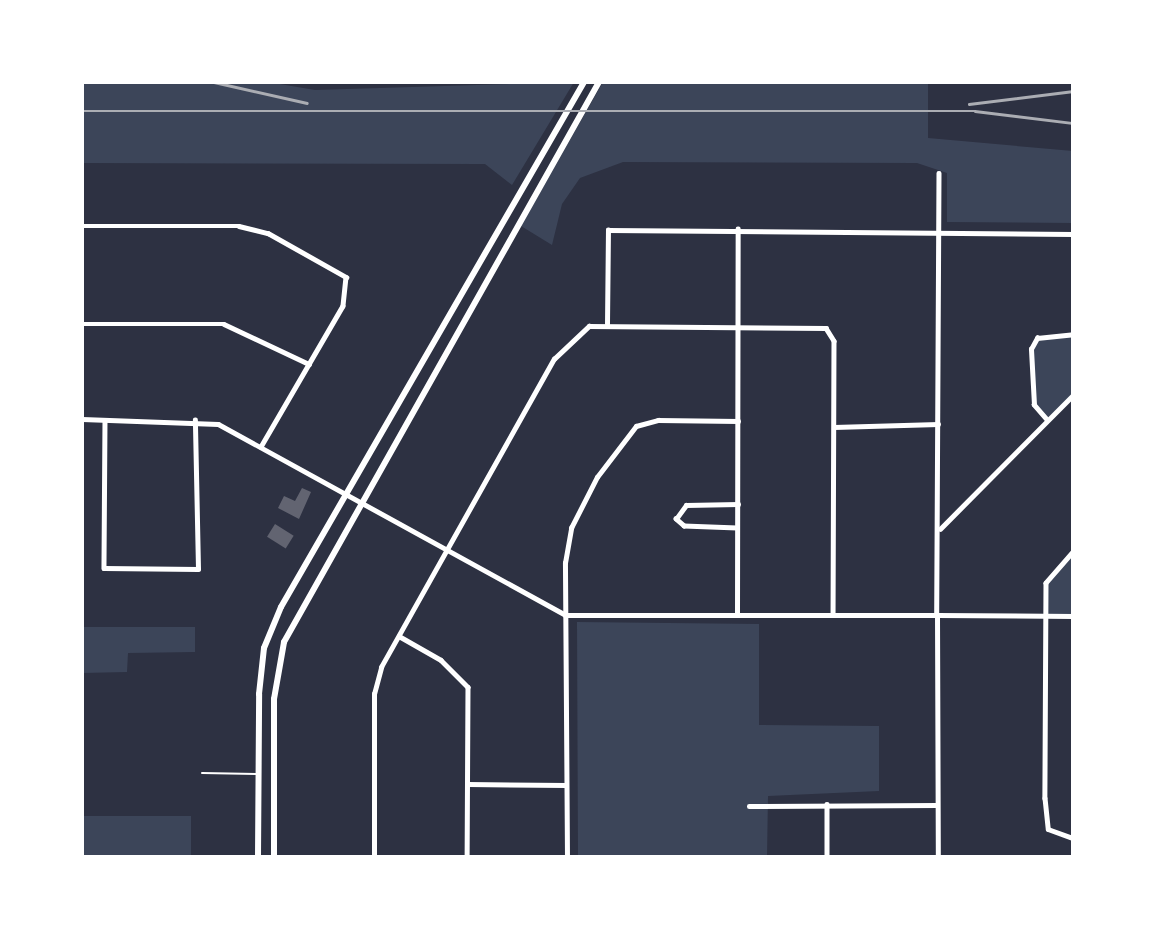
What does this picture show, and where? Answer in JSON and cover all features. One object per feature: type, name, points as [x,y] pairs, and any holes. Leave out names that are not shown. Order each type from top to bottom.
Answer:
[{"type":"main road","points":[[258,857],[258,774],[264,648],[345,496],[584,82]]},
{"type":"main road","points":[[274,857],[274,699],[284,642],[358,504],[599,82]]},
{"type":"street","points":[[937,857],[939,173]]},
{"type":"street","points":[[82,226],[239,226],[268,233],[346,277],[347,296],[261,447]]},
{"type":"street","points":[[737,613],[738,229]]},
{"type":"street","points":[[607,324],[608,230],[738,229],[939,235],[1073,234]]},
{"type":"street","points":[[374,857],[374,694],[398,636],[567,340],[607,324],[737,323],[825,328],[834,341],[833,614]]},
{"type":"street","points":[[82,324],[224,324],[309,364]]},
{"type":"street","points":[[1047,420],[1034,405],[1031,349],[1037,338],[1073,334]]},
{"type":"street","points":[[939,530],[1073,395]]},
{"type":"street","points":[[82,419],[195,420],[261,447],[445,553],[565,615],[737,613],[1073,616]]},
{"type":"street","points":[[104,420],[104,568],[198,569],[195,420]]},
{"type":"street","points":[[567,857],[565,615],[570,528],[597,477],[636,426],[658,420],[738,421]]},
{"type":"street","points":[[834,427],[938,424]]},
{"type":"street","points":[[737,528],[684,526],[676,519],[686,505],[738,505]]},
{"type":"street","points":[[1073,552],[1046,583],[1045,798],[1048,829],[1059,838],[1073,838]]},
{"type":"street","points":[[398,636],[441,660],[468,687],[467,857]]},
{"type":"street","points":[[468,784],[566,785]]},
{"type":"street","points":[[827,804],[827,857]]},
{"type":"street","points":[[749,806],[937,806]]},
{"type":"lane","points":[[201,773],[258,774]]},
{"type":"shaded area","points":[[82,82],[268,82],[315,90],[574,82],[512,185],[485,164],[82,163]]},
{"type":"shaded area","points":[[603,82],[928,82],[928,138],[1073,151],[1073,223],[947,222],[947,173],[917,163],[623,162],[580,178],[562,204],[552,245],[521,226]]},
{"type":"shaded area","points":[[1073,334],[1073,395],[1047,420],[1034,405],[1031,349],[1037,338]]},
{"type":"shaded area","points":[[1073,552],[1073,616],[1046,616],[1046,583]]},
{"type":"shaded area","points":[[577,622],[759,624],[759,725],[879,726],[879,791],[768,796],[767,857],[578,857]]},
{"type":"shaded area","points":[[82,627],[195,627],[195,652],[128,653],[127,672],[82,673]]},
{"type":"shaded area","points":[[82,816],[191,816],[191,857],[82,857]]},
{"type":"building","points":[[302,488],[311,492],[299,519],[278,508],[284,496],[295,501]]},
{"type":"building","points":[[275,524],[294,536],[286,548],[267,537]]},
{"type":"railway","points":[[214,82],[307,103]]},
{"type":"railway","points":[[969,104],[1073,91]]},
{"type":"railway","points":[[82,111],[975,111],[1073,123]]}]
